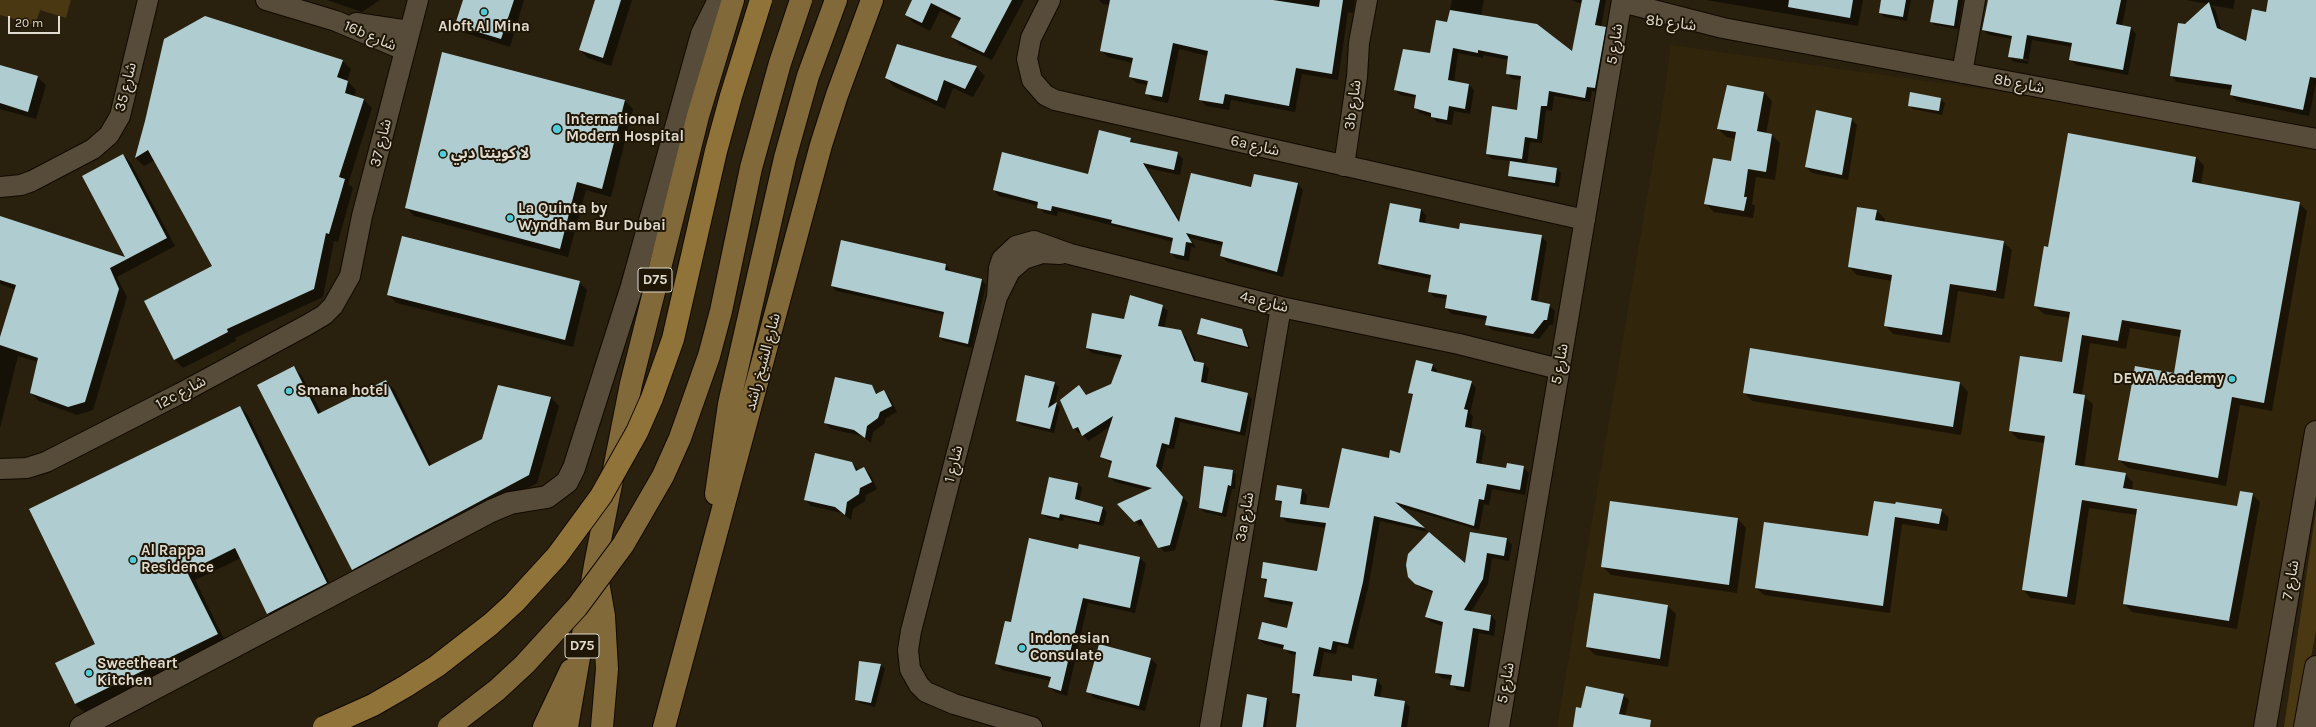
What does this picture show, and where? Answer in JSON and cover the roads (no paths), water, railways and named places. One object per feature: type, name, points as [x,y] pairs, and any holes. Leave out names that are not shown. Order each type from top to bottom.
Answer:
[{"type":"highway","points":[[324,727],[373,704],[406,686],[437,666],[491,624],[531,586],[557,556],[580,527],[612,477],[652,398],[673,339],[729,103],[761,0]]},
{"type":"main road","points":[[81,727],[491,511],[510,503],[547,497],[567,482],[577,460],[632,286],[702,34],[719,0]]},
{"type":"main road","name":"D75","points":[[567,727],[595,565],[627,399],[698,116],[733,0]]},
{"type":"main road","points":[[449,727],[496,690],[525,664],[577,607],[623,545],[663,476],[682,432],[709,356],[721,311],[760,130],[801,0]]},
{"type":"main road","points":[[712,551],[715,502],[729,404],[775,199],[796,116],[836,0]]},
{"type":"main road","name":"شارع الشيخ راشد","points":[[664,727],[821,145],[836,95],[872,0]]},
{"type":"main road","name":"شارع 7","points":[[2266,727],[2316,432]]},
{"type":"main road","points":[[595,565],[600,590],[606,643],[606,695],[602,727]]},
{"type":"main road","points":[[544,727],[559,692],[580,656]]},
{"type":"main road","points":[[2305,727],[2316,667]]},
{"type":"street","name":"شارع 35","points":[[0,187],[21,185],[32,181],[78,157],[102,142],[115,126],[120,116],[148,0]]},
{"type":"street","name":"16b شارع","points":[[266,0],[336,21],[404,50]]},
{"type":"street","name":"شارع 37","points":[[345,287],[404,50],[418,0]]},
{"type":"street","name":"6a شارع","points":[[1050,0],[1028,49],[1028,70],[1032,80],[1045,95],[1065,103],[1337,165],[1486,197],[1507,204],[1586,214]]},
{"type":"street","name":"3b شارع","points":[[1337,165],[1349,75],[1359,43],[1367,0]]},
{"type":"street","points":[[1962,73],[1975,0]]},
{"type":"street","name":"8b شارع","points":[[1621,6],[1689,26],[1723,28],[2316,139]]},
{"type":"street","name":"شارع 5","points":[[1499,727],[1621,6]]},
{"type":"street","name":"16b شارع","points":[[336,21],[409,31]]},
{"type":"street","name":"شارع 1","points":[[1020,252],[1008,251],[999,268],[997,297],[911,631],[908,660],[908,693],[924,702],[954,704],[1032,727]]},
{"type":"street","name":"4a شارع","points":[[1020,252],[1070,254],[1281,307],[1459,344],[1560,363]]},
{"type":"street","name":"12c شارع","points":[[0,469],[19,469],[36,466],[181,393],[316,320],[332,306],[345,287]]},
{"type":"street","name":"3a شارع","points":[[1210,727],[1281,307]]},
{"type":"place","name":"Aloft Al Mina","points":[[484,12]]},
{"type":"place","name":"International Modern Hospital","points":[[557,129]]},
{"type":"place","name":"لا كوينتا دبي","points":[[443,154]]},
{"type":"place","name":"La Quinta by Wyndham Bur Dubai","points":[[510,218]]},
{"type":"place","name":"DEWA Academy","points":[[2232,379]]},
{"type":"place","name":"Smana hotel","points":[[289,391]]},
{"type":"place","name":"Al Rappa Residence","points":[[133,560]]},
{"type":"place","name":"Indonesian Consulate","points":[[1022,648]]},
{"type":"place","name":"Sweetheart Kitchen","points":[[89,673]]}]
